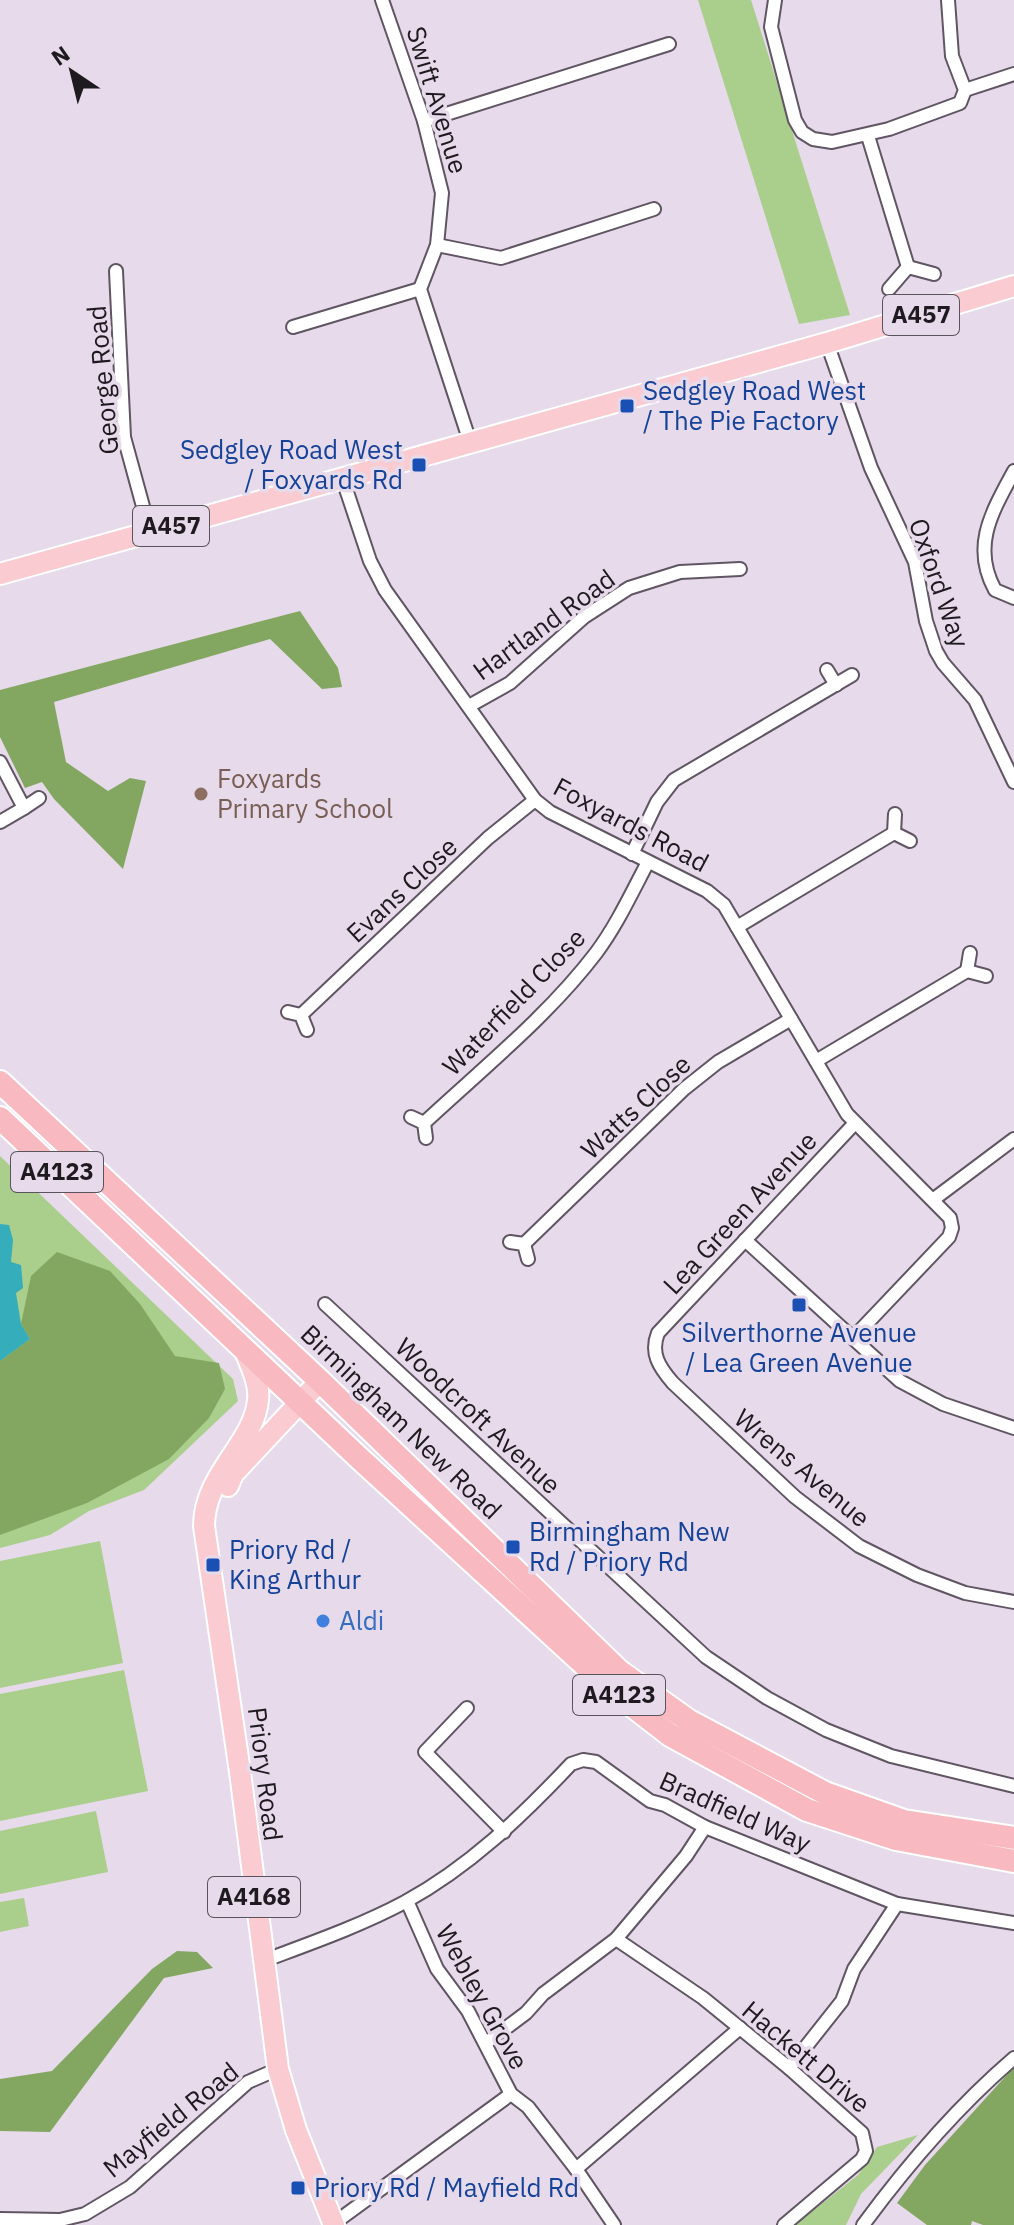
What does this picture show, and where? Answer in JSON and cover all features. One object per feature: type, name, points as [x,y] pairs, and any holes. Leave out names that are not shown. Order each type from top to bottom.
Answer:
[{"type":"highway","name":"Birmingham New Road","points":[[0,1082],[320,1381],[619,1671],[689,1721],[825,1793],[904,1821],[1014,1838]]},
{"type":"highway","name":"Birmingham New Road","points":[[0,1118],[300,1402],[612,1690],[670,1735],[807,1810],[896,1839],[1014,1861]]},
{"type":"main road","name":"A457","points":[[0,574],[827,343],[1014,286]]},
{"type":"main road","name":"Priory Road","points":[[244,1349],[254,1374],[259,1400],[250,1425],[210,1494],[204,1514],[278,2069],[296,2130],[334,2224]]},
{"type":"main road","name":"Priory Road","points":[[209,1560],[218,1505],[233,1474],[320,1381]]},
{"type":"street","name":"Swift Avenue","points":[[382,0],[424,121],[442,193],[437,245],[420,289]]},
{"type":"street","points":[[775,0],[771,27],[795,120],[802,132],[813,139],[832,142],[868,136],[960,103],[965,90],[952,56],[948,0]]},
{"type":"street","points":[[424,121],[669,44]]},
{"type":"street","points":[[965,90],[1014,74]]},
{"type":"street","points":[[868,136],[908,267]]},
{"type":"street","points":[[437,245],[501,258],[654,209]]},
{"type":"street","points":[[908,267],[934,274]]},
{"type":"street","points":[[889,289],[908,267]]},
{"type":"street","name":"George Road","points":[[116,271],[124,437],[150,532]]},
{"type":"street","points":[[293,327],[420,289],[470,442]]},
{"type":"street","name":"Oxford Way","points":[[827,343],[871,468],[915,562],[926,621],[936,651],[975,700],[1014,782]]},
{"type":"street","points":[[1014,471],[990,520],[983,559],[995,590],[1014,598]]},
{"type":"street","name":"Foxyards Road","points":[[342,477],[370,561],[385,590],[535,800],[550,812],[707,891],[724,905],[847,1114],[950,1218],[952,1228],[949,1237],[853,1338]]},
{"type":"street","name":"Hartland Road","points":[[469,706],[510,683],[584,617],[629,588],[680,572],[740,569]]},
{"type":"street","points":[[827,670],[836,685]]},
{"type":"street","points":[[632,854],[657,802],[674,780],[852,675]]},
{"type":"street","points":[[0,762],[24,808]]},
{"type":"street","points":[[0,822],[39,798]]},
{"type":"street","name":"Evans Close","points":[[307,1030],[295,1013],[488,838],[535,800]]},
{"type":"street","points":[[894,833],[895,814]]},
{"type":"street","points":[[894,833],[910,841]]},
{"type":"street","points":[[737,927],[894,833]]},
{"type":"street","name":"Waterfield Close","points":[[424,1123],[579,973],[613,927],[648,862]]},
{"type":"street","points":[[967,971],[970,953]]},
{"type":"street","points":[[816,1061],[967,971],[986,976]]},
{"type":"street","name":"Watts Close","points":[[524,1244],[684,1089],[718,1062],[791,1019]]},
{"type":"street","points":[[411,1117],[424,1123],[426,1138]]},
{"type":"street","name":"Lea Green Avenue","points":[[658,1333],[855,1123]]},
{"type":"street","points":[[934,1199],[1014,1139]]},
{"type":"street","points":[[745,1240],[900,1381],[921,1394],[1014,1428]]},
{"type":"street","points":[[510,1242],[524,1244],[528,1259]]},
{"type":"street","name":"Woodcroft Avenue","points":[[325,1304],[706,1657],[767,1698],[826,1730],[891,1756],[1014,1786]]},
{"type":"street","name":"Wrens Avenue","points":[[658,1333],[654,1343],[661,1369],[721,1429],[824,1522],[859,1546],[917,1575],[965,1593],[1014,1602]]},
{"type":"street","points":[[467,1708],[425,1752],[504,1832]]},
{"type":"street","name":"Bradfield Way","points":[[263,1961],[357,1925],[407,1901],[504,1832],[571,1764],[583,1760],[596,1762],[650,1801],[665,1805],[705,1827],[897,1904],[1014,1923]]},
{"type":"street","points":[[486,2043],[526,2013],[543,1994],[616,1939],[686,1856],[705,1827]]},
{"type":"street","name":"Webley Grove","points":[[407,1901],[437,1969],[468,2011],[511,2094],[528,2107],[576,2169],[610,2221]]},
{"type":"street","points":[[789,2068],[842,2001],[854,1969],[897,1904]]},
{"type":"street","name":"Hackett Drive","points":[[616,1939],[703,1998],[862,2133],[866,2151],[862,2159],[784,2225]]},
{"type":"street","points":[[576,2169],[740,2028]]},
{"type":"street","points":[[863,2225],[964,2103],[1014,2058]]},
{"type":"street","name":"Mayfield Road","points":[[0,2219],[60,2220],[85,2214],[130,2187],[248,2082],[278,2069]]},
{"type":"street","points":[[334,2224],[511,2094]]},
{"type":"street","points":[[594,2225],[610,2221]]},
{"type":"green space","points":[[698,0],[751,0],[850,315],[799,324]]},
{"type":"green space","points":[[300,611],[338,668],[342,687],[322,689],[270,639],[54,702],[66,762],[108,791],[130,778],[146,781],[123,869],[54,799],[42,782],[25,788],[0,737],[0,690]]},
{"type":"green space","points":[[0,1156],[233,1379],[238,1401],[144,1490],[89,1511],[50,1535],[0,1548]]},
{"type":"green space","points":[[57,1252],[110,1271],[140,1304],[175,1356],[219,1363],[225,1389],[209,1418],[169,1459],[87,1503],[0,1535],[0,1361],[30,1339],[21,1324],[31,1276]]},
{"type":"green space","points":[[100,1541],[123,1663],[0,1688],[0,1561]]},
{"type":"green space","points":[[124,1670],[148,1791],[0,1821],[0,1694]]},
{"type":"green space","points":[[96,1811],[108,1872],[0,1894],[0,1831]]},
{"type":"green space","points":[[24,1898],[29,1926],[0,1932],[0,1902]]},
{"type":"green space","points":[[177,1951],[197,1952],[213,1968],[164,1978],[50,2132],[0,2131],[0,2079],[52,2071],[152,1969]]},
{"type":"green space","points":[[1014,2067],[1014,2225],[983,2225],[972,2221],[971,2225],[927,2225],[897,2203],[925,2165]]},
{"type":"green space","points":[[918,2135],[861,2194],[846,2225],[795,2225],[858,2175],[877,2147]]},
{"type":"water","points":[[0,1224],[9,1225],[13,1240],[11,1262],[21,1265],[23,1288],[16,1293],[21,1324],[30,1339],[0,1361]]},
{"type":"place","name":"Sedgley Road West / The Pie Factory","points":[[627,406]]},
{"type":"place","name":"Sedgley Road West / Foxyards Rd","points":[[419,465]]},
{"type":"place","name":"Foxyards Primary School","points":[[201,794]]},
{"type":"place","name":"Silverthorne Avenue / Lea Green Avenue","points":[[799,1305]]},
{"type":"place","name":"Birmingham New Rd / Priory Rd","points":[[513,1547]]},
{"type":"place","name":"Priory Rd / King Arthur","points":[[213,1565]]},
{"type":"place","name":"Aldi","points":[[323,1621]]},
{"type":"place","name":"Priory Rd / Mayfield Rd","points":[[298,2188]]}]
